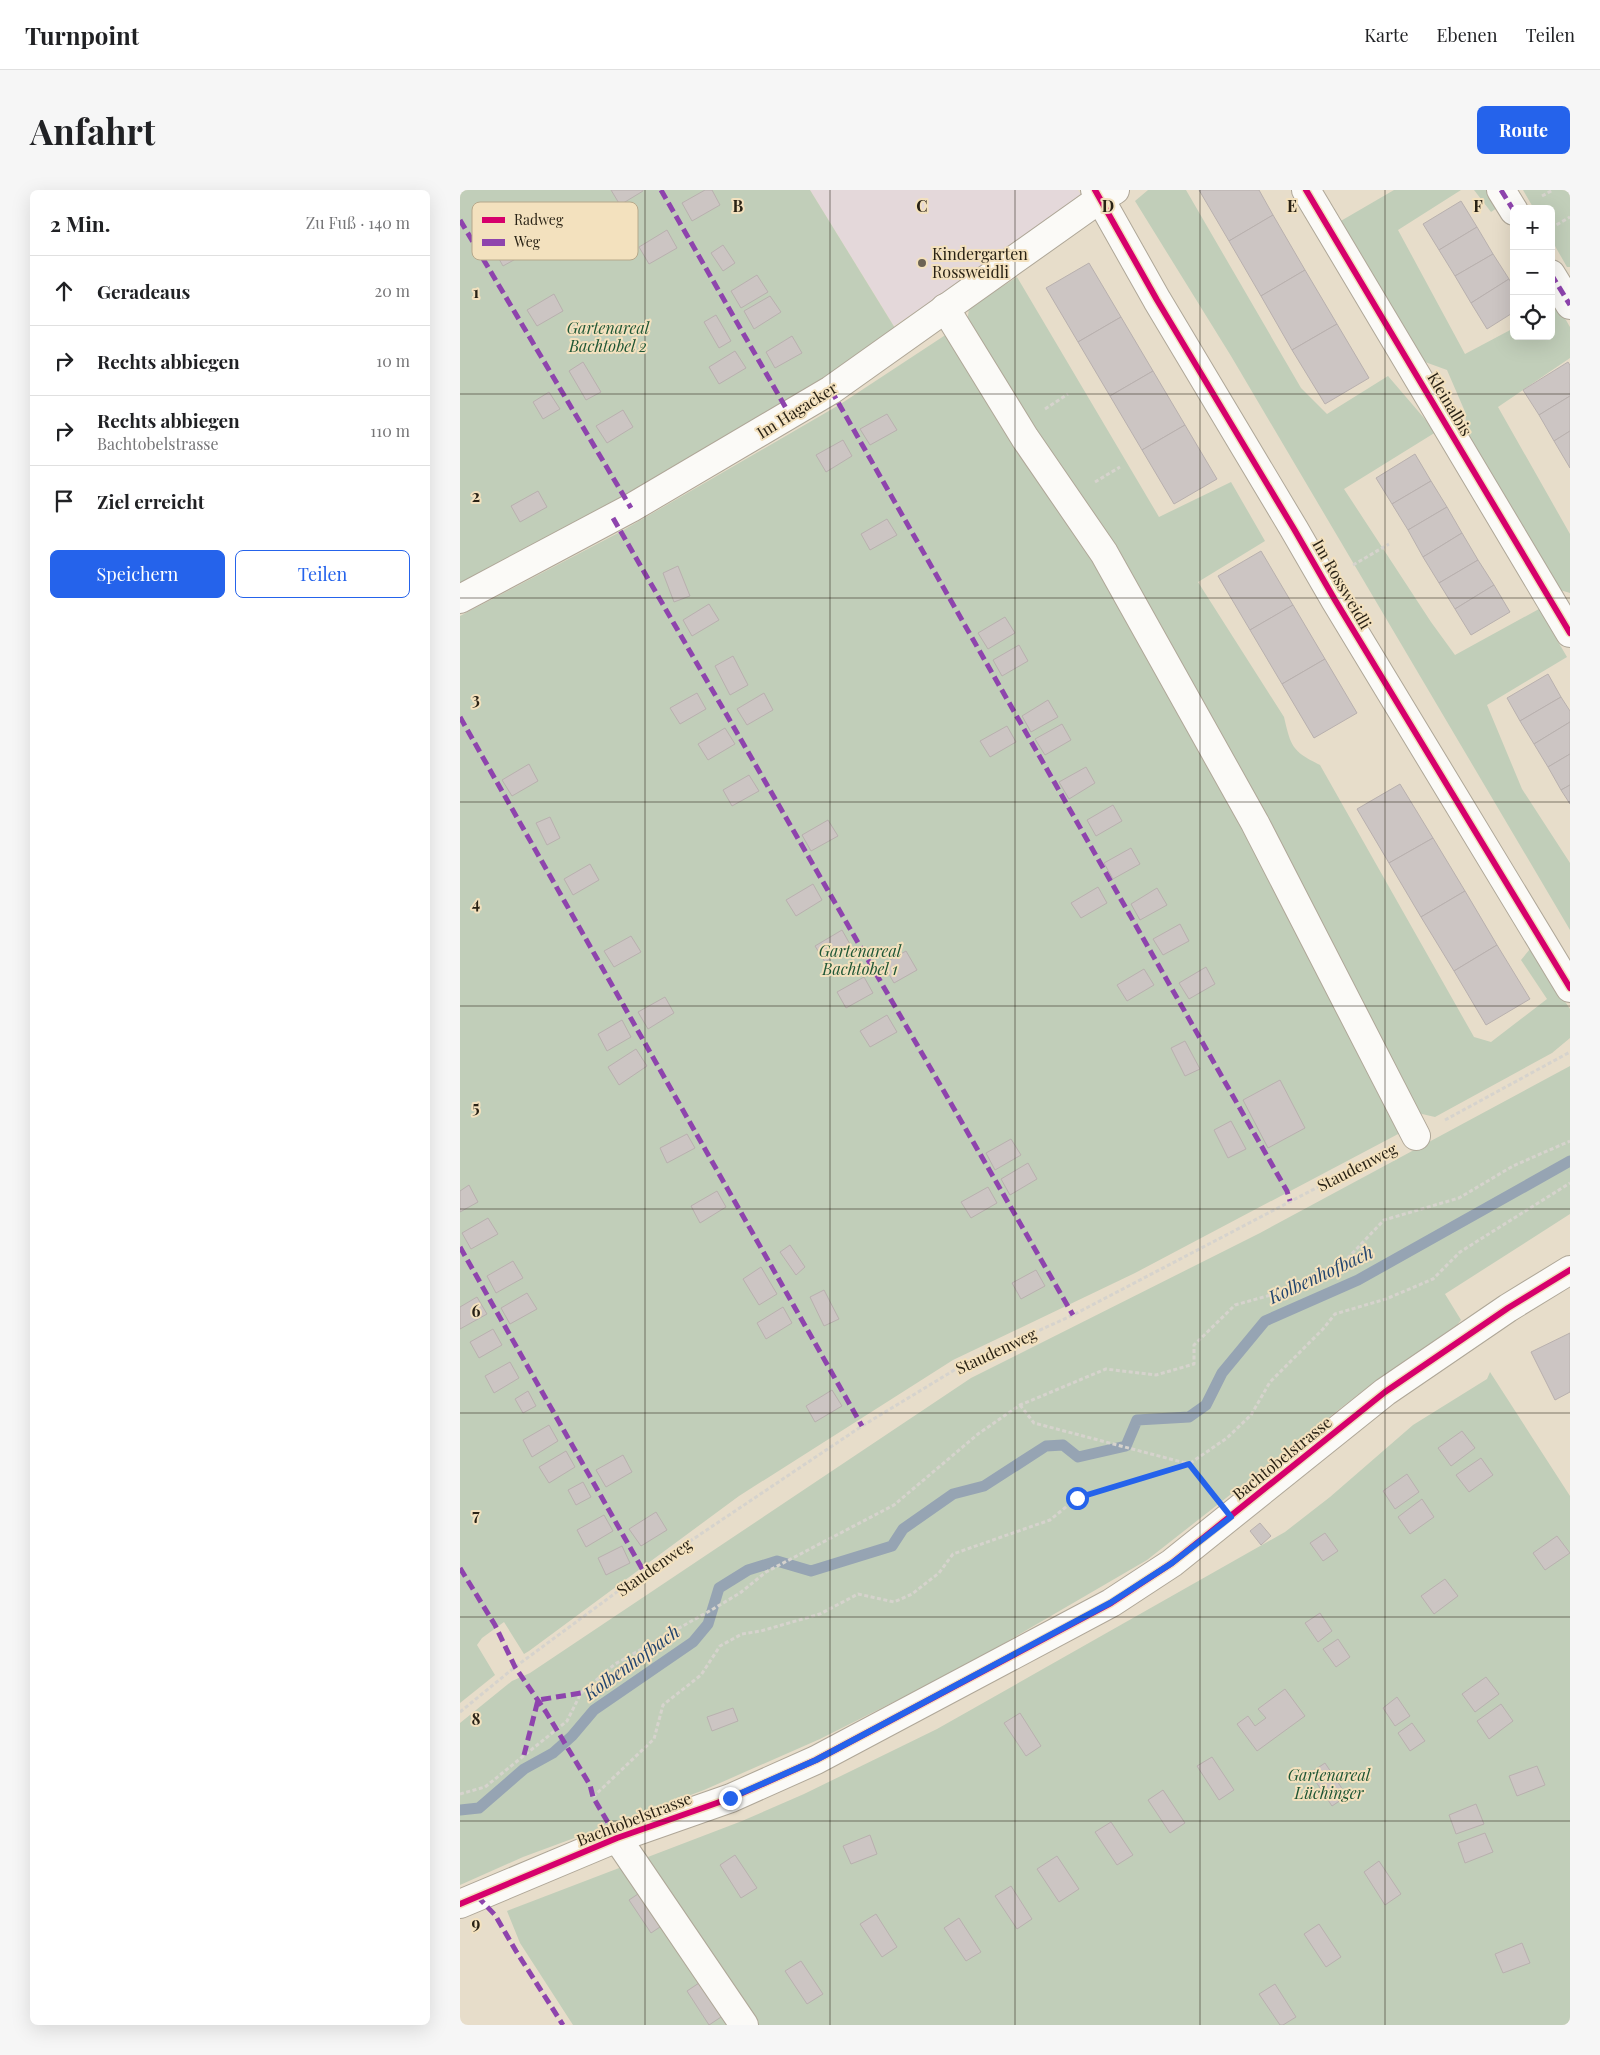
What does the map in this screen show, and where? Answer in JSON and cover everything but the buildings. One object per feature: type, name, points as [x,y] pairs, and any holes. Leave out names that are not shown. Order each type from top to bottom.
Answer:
[{"type":"street","name":"Kleinalbis","points":[[1306,190],[1570,633]]},
{"type":"street","points":[[1501,190],[1510,205]]},
{"type":"street","name":"Im Hagacker","points":[[460,599],[625,512],[831,390],[1104,193]]},
{"type":"street","name":"Im Rossweidli","points":[[1104,193],[1157,300],[1335,600],[1570,988]]},
{"type":"street","points":[[1555,281],[1570,305]]},
{"type":"street","points":[[944,308],[1025,438],[1104,553],[1255,822],[1416,1136]]},
{"type":"street","name":"Bachtobelstrasse","points":[[460,1904],[617,1838],[730,1798],[816,1760],[1110,1603],[1172,1563],[1385,1392],[1508,1308],[1570,1270]]},
{"type":"street","points":[[617,1838],[744,2025]]},
{"type":"path","points":[[1555,226],[1570,217]]},
{"type":"path","points":[[1346,569],[1389,544]]},
{"type":"path","points":[[460,1794],[485,1787],[567,1721],[581,1693],[615,1664],[740,1593],[766,1572],[894,1505],[978,1434],[1020,1404],[1106,1369],[1156,1375],[1194,1364],[1194,1345],[1235,1304],[1303,1286],[1344,1262],[1384,1220],[1459,1198],[1513,1166],[1570,1141]]},
{"type":"path","points":[[593,1797],[654,1739],[663,1704],[701,1675],[720,1646],[742,1634],[761,1631],[820,1614],[858,1594],[894,1602],[912,1594],[939,1573],[953,1554],[1050,1520],[1077,1498],[1189,1464],[1227,1438],[1250,1415],[1270,1382],[1335,1314],[1386,1299],[1433,1279],[1460,1252],[1570,1182]]},
{"type":"path","points":[[1020,1404],[1034,1422],[1189,1464],[1231,1517]]},
{"type":"shaded area","name":"Kindergarten Rossweidli","points":[[810,190],[1078,190],[1084,200],[894,326]]},
{"type":"green space","name":"Gartenareal Bachtobel 2","points":[[460,190],[810,190],[898,333],[798,399],[625,498],[460,585]]},
{"type":"green space","points":[[1148,190],[1186,190],[1301,388],[1327,414],[1388,376],[1436,432],[1344,489],[1431,622],[1455,655],[1539,609],[1567,657],[1487,705],[1522,789],[1570,863],[1570,930],[1231,356],[1135,201]]},
{"type":"green space","points":[[1394,190],[1461,190],[1398,230],[1465,354],[1510,330],[1510,340],[1555,340],[1555,306],[1557,305],[1570,327],[1570,358],[1498,407],[1570,534],[1570,593],[1560,590],[1465,432],[1466,414],[1447,370],[1425,362],[1339,222]]},
{"type":"green space","points":[[1474,190],[1489,190],[1500,206],[1491,212]]},
{"type":"green space","points":[[1523,190],[1570,190],[1570,267],[1567,267],[1555,246],[1555,205],[1532,205]]},
{"type":"green space","points":[[1017,277],[1159,517],[1231,482],[1265,541],[1198,582],[1284,717],[1294,747],[1298,752],[1320,765],[1474,1037],[1491,1042],[1547,999],[1521,960],[1530,949],[1570,1009],[1570,1038],[1552,1053],[1435,1117],[1409,1111],[967,324],[969,308]]},
{"type":"green space","name":"Gartenareal Bachtobel 1","points":[[950,332],[1093,555],[1270,873],[1400,1133],[1135,1273],[953,1360],[739,1496],[524,1654],[504,1622],[482,1638],[477,1645],[495,1675],[460,1703],[460,616],[620,532],[839,405]]},
{"type":"green space","points":[[1570,1066],[1570,1214],[1445,1294],[1461,1320],[1457,1325],[1365,1389],[1147,1560],[965,1666],[820,1739],[704,1790],[523,1857],[460,1885],[460,1723],[512,1681],[530,1673],[971,1378],[1260,1233]]},
{"type":"green space","name":"Gartenareal Lüchinger","points":[[1490,1372],[1570,1496],[1570,2025],[573,2025],[520,1943],[507,1911],[742,1821],[804,1794],[937,1729],[1285,1532],[1330,1497],[1413,1425],[1487,1379]]},
{"type":"waterway","name":"Kolbenhofbach","points":[[460,1810],[479,1808],[524,1769],[553,1753],[572,1736],[594,1710],[693,1642],[708,1624],[719,1588],[748,1570],[777,1561],[811,1571],[892,1546],[903,1529],[953,1494],[984,1486],[1046,1446],[1063,1445],[1078,1457],[1126,1446],[1137,1420],[1189,1417],[1206,1405],[1222,1373],[1265,1321],[1358,1280],[1570,1161]]},
{"type":"marked path","points":[[661,190],[790,415]]},
{"type":"marked path","points":[[1501,190],[1510,205]]},
{"type":"marked path","points":[[460,220],[472,240]]},
{"type":"marked path","points":[[484,260],[631,508]]},
{"type":"marked path","points":[[1555,281],[1570,305]]},
{"type":"marked path","points":[[831,390],[1287,1191],[1290,1201]]},
{"type":"marked path","points":[[613,518],[1073,1315]]},
{"type":"marked path","points":[[460,717],[862,1426]]},
{"type":"marked path","points":[[460,1247],[644,1572]]},
{"type":"marked path","points":[[460,1568],[495,1625],[515,1667],[546,1712],[590,1785],[593,1797],[617,1838]]},
{"type":"marked path","points":[[524,1755],[538,1700],[581,1693]]},
{"type":"marked path","points":[[477,1896],[495,1915],[563,2025]]},
{"type":"cycle path","points":[[1095,190],[1157,300],[1335,600],[1570,988]]},
{"type":"cycle path","points":[[1306,190],[1570,633]]},
{"type":"cycle path","points":[[460,1904],[617,1838],[731,1798],[816,1760],[1111,1603],[1172,1563],[1385,1392],[1508,1308],[1570,1270]]},
{"type":"place","name":"Kindergarten Rossweidli","points":[[922,263]]},
{"type":"route","points":[[730,1798],[816,1760],[1110,1603],[1172,1563],[1231,1517],[1189,1464],[1077,1498]]}]
